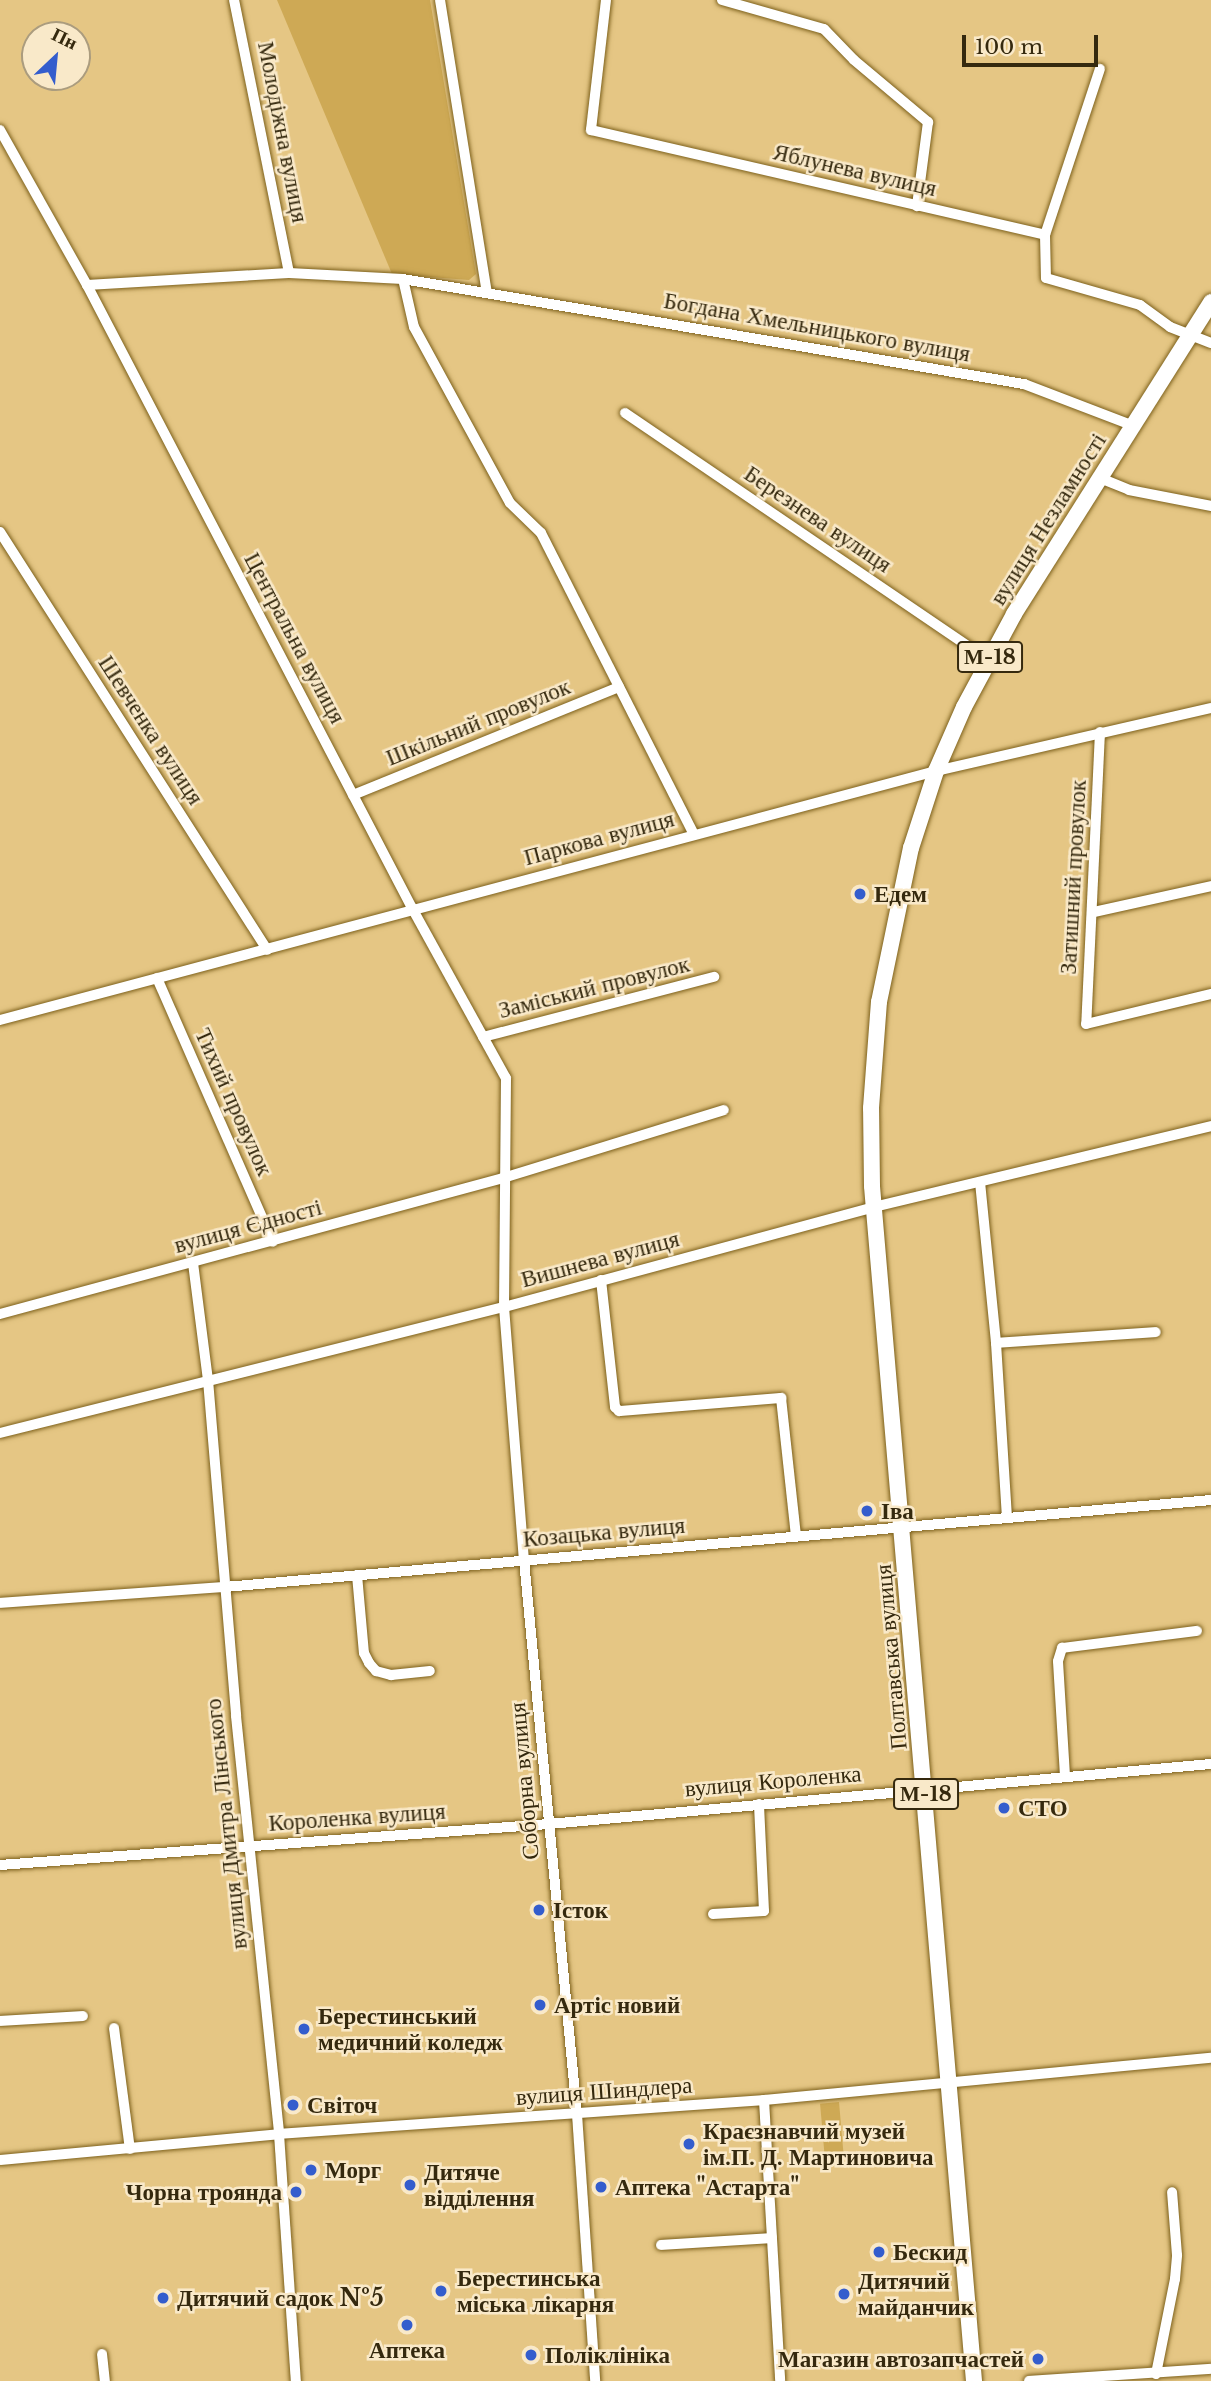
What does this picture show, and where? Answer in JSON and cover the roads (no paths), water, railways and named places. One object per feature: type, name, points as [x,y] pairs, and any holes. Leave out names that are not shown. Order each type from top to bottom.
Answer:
[{"type":"highway","name":"вулиця Незламності","points":[[874,1055],[881,989],[899,898],[936,771],[988,660],[1211,302]]},
{"type":"highway","name":"Полтавська вулиця","points":[[874,1055],[874,1207],[926,1789],[974,2381]]},
{"type":"street","name":"Молодіжна вулиця","points":[[234,0],[289,273]]},
{"type":"street","points":[[440,0],[487,292]]},
{"type":"street","name":"Яблунева вулиця","points":[[606,0],[591,130],[1045,235]]},
{"type":"street","points":[[722,0],[824,29],[854,60],[928,122],[917,206]]},
{"type":"street","points":[[1100,69],[1045,235],[1046,278],[1140,305],[1170,327],[1211,343]]},
{"type":"street","name":"Центральна вулиця","points":[[0,130],[87,285],[412,908],[506,1078],[506,1177]]},
{"type":"street","name":"Богдана Хмельницького вулиця","points":[[87,285],[289,273],[403,279],[1024,384],[1134,426]]},
{"type":"street","points":[[403,279],[414,327],[510,503],[541,533],[694,834]]},
{"type":"street","name":"Березнева вулиця","points":[[625,413],[988,660]]},
{"type":"street","points":[[1100,478],[1129,490],[1211,506]]},
{"type":"street","name":"Шевченка вулиця","points":[[0,532],[267,950]]},
{"type":"street","name":"Шкільний провулок","points":[[353,795],[619,687]]},
{"type":"street","name":"Паркова вулиця","points":[[0,1020],[267,950],[412,908],[936,771],[1211,708]]},
{"type":"street","name":"Затишний провулок","points":[[1100,732],[1094,912],[1086,1024],[1211,994]]},
{"type":"street","points":[[1094,912],[1211,886]]},
{"type":"street","name":"Тихий провулок","points":[[157,978],[273,1242]]},
{"type":"street","name":"Заміський провулок","points":[[483,1037],[714,978]]},
{"type":"street","name":"вулиця Єдності","points":[[0,1314],[506,1177],[724,1110]]},
{"type":"street","name":"Вишнева вулиця","points":[[0,1433],[504,1307],[874,1207],[1211,1126]]},
{"type":"street","name":"Соборна вулиця","points":[[506,1177],[504,1307],[524,1560],[577,2114],[595,2381]]},
{"type":"street","points":[[980,1182],[996,1343],[1007,1517]]},
{"type":"street","name":"вулиця Дмитра Лінського","points":[[193,1263],[208,1380],[249,1846],[279,2134],[296,2381]]},
{"type":"street","points":[[601,1280],[618,1411],[781,1398],[796,1536]]},
{"type":"street","points":[[996,1343],[1156,1332]]},
{"type":"street","name":"Козацька вулиця","points":[[0,1602],[225,1587],[1211,1500]]},
{"type":"street","points":[[357,1575],[364,1653],[369,1663],[376,1671],[391,1675],[430,1671]]},
{"type":"street","points":[[1065,1776],[1058,1661],[1062,1648],[1197,1631]]},
{"type":"street","name":"вулиця Короленка","points":[[549,1824],[1211,1764]]},
{"type":"street","points":[[713,1914],[764,1911],[759,1804]]},
{"type":"street","name":"Короленка вулиця","points":[[0,1865],[549,1824]]},
{"type":"street","points":[[0,2021],[83,2016]]},
{"type":"street","points":[[114,2028],[130,2149]]},
{"type":"street","name":"вулиця Шиндлера","points":[[0,2160],[279,2134],[764,2100],[1211,2058]]},
{"type":"street","points":[[764,2100],[780,2381]]},
{"type":"street","points":[[1156,2374],[1176,2267],[1172,2192]]},
{"type":"street","points":[[661,2245],[772,2238]]},
{"type":"street","points":[[102,2354],[105,2381]]},
{"type":"street","points":[[1029,2381],[1211,2369]]},
{"type":"place","name":"Едем","points":[[860,894]]},
{"type":"place","name":"Іва","points":[[867,1511]]},
{"type":"place","name":"СТО","points":[[1004,1808]]},
{"type":"place","name":"Істок","points":[[539,1910]]},
{"type":"place","name":"Артіс новий","points":[[540,2005]]},
{"type":"place","name":"Берестинський медичний коледж","points":[[304,2029]]},
{"type":"place","name":"Світоч","points":[[293,2105]]},
{"type":"place","name":"Краєзнавчий музей ім.П. Д. Мартиновича","points":[[689,2144]]},
{"type":"place","name":"Морг","points":[[311,2170]]},
{"type":"place","name":"Дитяче відділення","points":[[410,2185]]},
{"type":"place","name":"Аптека \"Астарта\"","points":[[601,2187]]},
{"type":"place","name":"Чорна троянда","points":[[296,2192]]},
{"type":"place","name":"Бескид","points":[[879,2252]]},
{"type":"place","name":"Берестинська міська лікарня","points":[[441,2291]]},
{"type":"place","name":"Дитячий майданчик","points":[[844,2294]]},
{"type":"place","name":"Дитячий садок №5","points":[[163,2298]]},
{"type":"place","name":"Аптека","points":[[407,2325]]},
{"type":"place","name":"Поліклініка","points":[[531,2355]]},
{"type":"place","name":"Магазин автозапчастей","points":[[1038,2359]]}]
